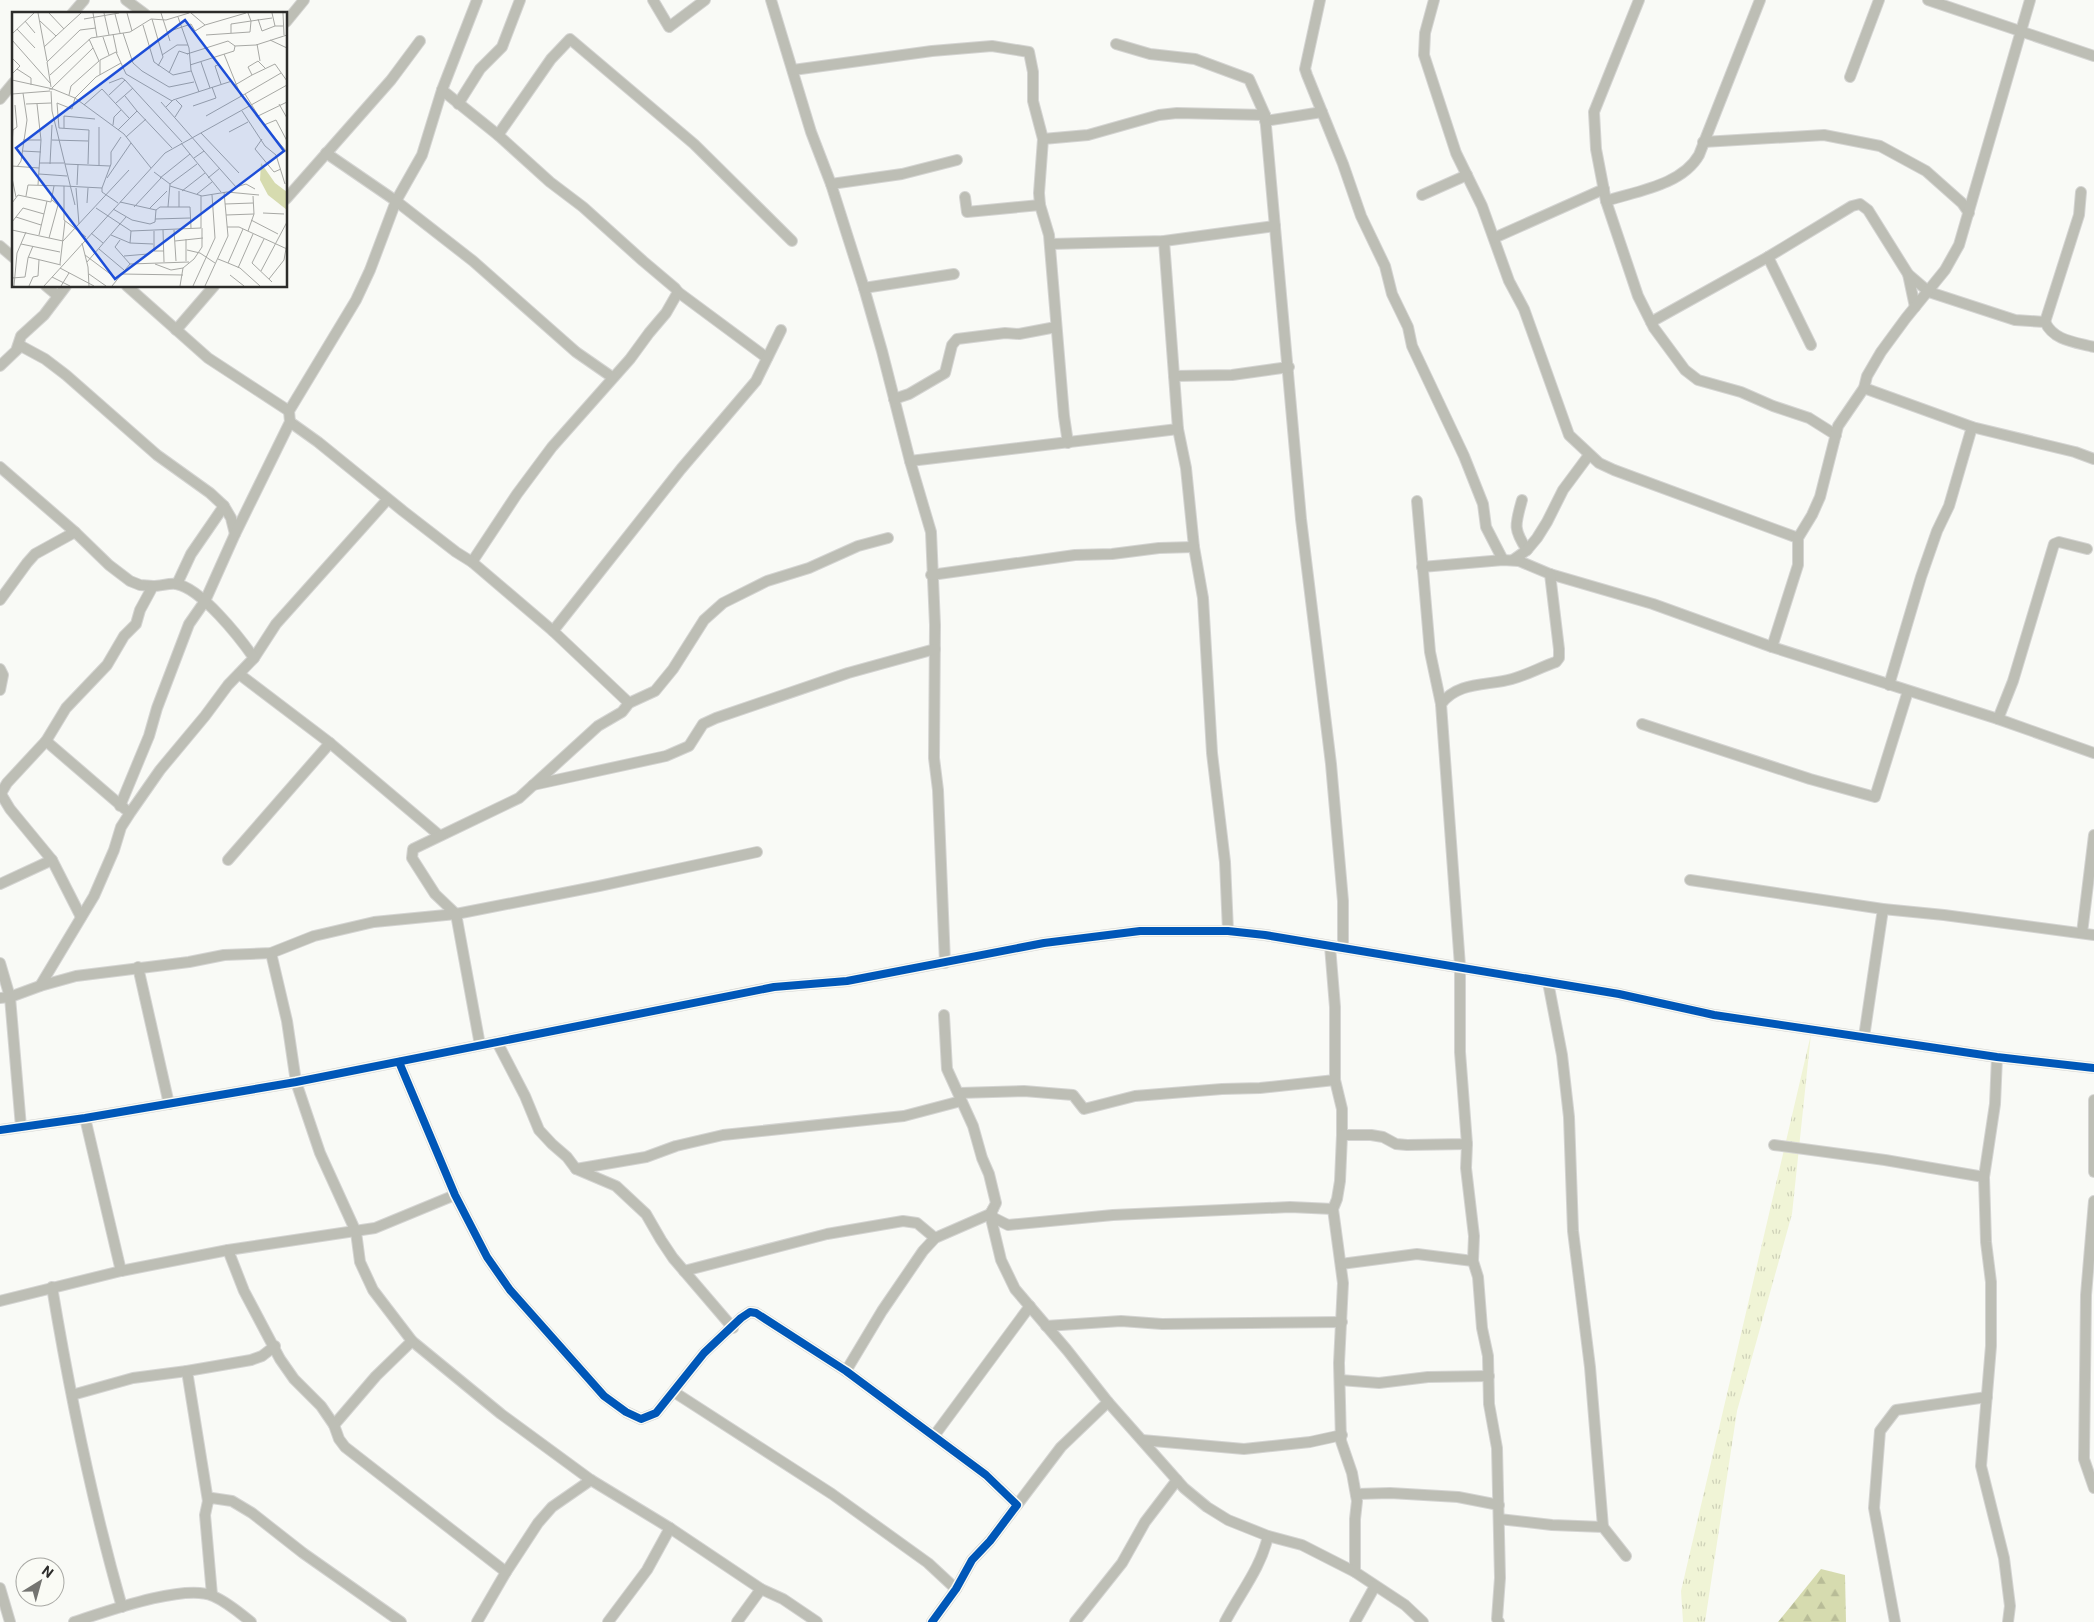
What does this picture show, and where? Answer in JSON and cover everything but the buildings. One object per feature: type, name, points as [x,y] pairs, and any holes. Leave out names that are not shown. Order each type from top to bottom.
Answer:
[{"type":"street","points":[[74,12],[84,0]]},
{"type":"street","points":[[126,0],[142,12]]},
{"type":"street","points":[[288,20],[304,0]]},
{"type":"street","points":[[120,806],[149,736],[156,708],[189,624],[205,601],[235,534],[290,422],[289,411],[356,300],[370,270],[396,201],[422,156],[442,90],[477,0]]},
{"type":"street","points":[[458,104],[480,69],[502,47],[520,0]]},
{"type":"street","points":[[653,0],[668,27],[705,0]]},
{"type":"street","points":[[771,0],[811,132],[831,184],[864,288],[931,532],[935,649],[934,758],[938,790],[944,963]]},
{"type":"street","points":[[1320,0],[1305,69],[1344,164],[1361,216],[1385,266],[1392,294],[1408,326],[1412,346],[1464,456],[1483,504],[1482,511],[1486,527],[1508,560]]},
{"type":"street","points":[[1434,0],[1425,33],[1424,55],[1451,141],[1482,206],[1509,281],[1524,309],[1569,435],[1599,463],[1614,470],[1798,538]]},
{"type":"street","points":[[1639,0],[1594,112],[1596,149],[1606,201],[1638,296],[1651,322],[1674,358],[1698,380],[1741,392],[1772,406],[1809,418],[1836,435]]},
{"type":"street","points":[[1606,201],[1660,184],[1685,172],[1696,160],[1760,0]]},
{"type":"street","points":[[1850,77],[1879,0]]},
{"type":"street","points":[[1928,0],[2094,56]]},
{"type":"street","points":[[1772,647],[1798,564],[1798,538],[1820,497],[1838,426],[1864,388],[1867,376],[1881,352],[1915,307],[1929,292],[1953,256],[1969,213],[1982,160],[2030,0]]},
{"type":"street","points":[[498,135],[551,59],[570,39],[694,144],[792,241]]},
{"type":"street","points":[[288,197],[391,80],[420,41]]},
{"type":"street","points":[[1116,44],[1150,54],[1195,59],[1249,80],[1252,82],[1265,118],[1276,256],[1289,367],[1301,519],[1334,794],[1343,901],[1343,948]]},
{"type":"street","points":[[793,70],[932,50],[992,46],[1029,52],[1033,72],[1033,101],[1043,139],[1039,186],[1040,205],[1049,235],[1068,443]]},
{"type":"street","points":[[0,99],[12,84]]},
{"type":"street","points":[[442,90],[498,135],[550,182],[583,207],[678,292],[767,358]]},
{"type":"street","points":[[1043,139],[1088,135],[1160,115],[1177,113],[1265,118],[1322,112]]},
{"type":"street","points":[[1704,142],[1824,135],[1880,146],[1926,171],[1962,203],[1969,213]]},
{"type":"street","points":[[326,153],[396,201],[472,262],[576,352],[612,377]]},
{"type":"street","points":[[831,184],[902,174],[957,160]]},
{"type":"street","points":[[1422,195],[1467,176]]},
{"type":"street","points":[[1494,238],[1604,189]]},
{"type":"street","points":[[2081,192],[2077,224],[2045,322],[2050,331],[2060,338],[2094,348]]},
{"type":"street","points":[[965,197],[967,212],[1040,205]]},
{"type":"street","points":[[1651,322],[1768,257],[1852,206],[1860,204],[1868,210],[1908,274],[1929,292],[2015,320],[2045,322]]},
{"type":"street","points":[[1050,244],[1164,241],[1275,226]]},
{"type":"street","points":[[1164,241],[1178,429],[1186,468],[1194,547],[1203,598],[1212,753],[1225,862],[1228,931]]},
{"type":"street","points":[[0,246],[12,256]]},
{"type":"street","points":[[1768,257],[1811,345]]},
{"type":"street","points":[[864,288],[954,274]]},
{"type":"street","points":[[1908,274],[1915,307]]},
{"type":"street","points":[[48,288],[58,296]]},
{"type":"street","points":[[64,288],[44,315],[21,336],[17,348],[22,346],[45,359],[66,375],[157,455],[224,506],[231,518],[235,534]]},
{"type":"street","points":[[129,288],[208,358],[289,411]]},
{"type":"street","points":[[176,330],[212,288]]},
{"type":"street","points":[[472,562],[517,494],[552,447],[612,377],[630,360],[666,313],[678,292]]},
{"type":"street","points":[[894,399],[909,394],[945,373],[952,345],[957,339],[1004,333],[1019,334],[1056,327]]},
{"type":"street","points":[[553,631],[680,469],[756,381],[780,330]]},
{"type":"street","points":[[0,366],[22,346]]},
{"type":"street","points":[[1174,376],[1232,375],[1289,367]]},
{"type":"street","points":[[1864,388],[1972,427],[2075,452],[2094,459]]},
{"type":"street","points":[[290,422],[318,442],[387,500],[472,562],[553,631],[629,703]]},
{"type":"street","points":[[1888,685],[1921,577],[1955,486],[1972,427]]},
{"type":"street","points":[[910,461],[1178,429]]},
{"type":"street","points":[[1508,560],[1527,550],[1548,522],[1563,490],[1589,455]]},
{"type":"street","points":[[0,467],[130,581],[140,585],[153,586],[177,584],[205,601],[232,629],[254,658]]},
{"type":"street","points":[[40,986],[94,896],[114,850],[121,827],[160,770],[254,658],[276,624],[387,500]]},
{"type":"street","points":[[1522,500],[1516,521],[1516,534],[1527,550]]},
{"type":"street","points":[[1417,501],[1430,652],[1441,704],[1460,966],[1460,1052],[1468,1144],[1466,1168],[1473,1230],[1473,1261],[1478,1277],[1482,1328],[1486,1344],[1489,1376],[1489,1404],[1497,1448],[1500,1578],[1497,1619],[1499,1622]]},
{"type":"street","points":[[177,584],[191,554],[224,506]]},
{"type":"street","points":[[0,600],[35,554],[75,532]]},
{"type":"street","points":[[480,1045],[456,914],[435,894],[412,858],[413,849],[518,798],[598,726],[622,712],[629,703],[655,691],[673,669],[704,620],[723,603],[767,580],[809,568],[858,546],[888,538]]},
{"type":"street","points":[[1998,719],[2013,681],[2054,544],[2058,542],[2087,549]]},
{"type":"street","points":[[931,575],[1075,555],[1194,547]]},
{"type":"street","points":[[1422,567],[1508,560],[1653,604],[1772,647],[1998,719],[2094,753]]},
{"type":"street","points":[[1441,704],[1445,698],[1472,684],[1512,679],[1556,662],[1559,658],[1560,649],[1550,574]]},
{"type":"street","points":[[81,916],[52,860],[10,809],[1,794],[7,783],[46,741],[66,708],[107,665],[124,636],[136,624],[140,610],[153,586]]},
{"type":"street","points":[[532,786],[666,756],[689,746],[703,724],[716,718],[848,673],[935,649]]},
{"type":"street","points":[[0,669],[3,675],[0,690]]},
{"type":"street","points":[[239,674],[330,743],[439,835]]},
{"type":"street","points":[[1642,724],[1810,779],[1874,797],[1908,691]]},
{"type":"street","points":[[46,741],[130,813]]},
{"type":"street","points":[[228,860],[330,743]]},
{"type":"street","points":[[2082,934],[2094,835]]},
{"type":"street","points":[[5,997],[76,976],[188,962],[241,953],[271,953],[314,936],[374,922],[456,914],[757,852]]},
{"type":"street","points":[[0,884],[52,860]]},
{"type":"street","points":[[1690,880],[1883,909],[1944,914],[2094,935]]},
{"type":"street","points":[[1864,1037],[1883,909]]},
{"type":"street","points":[[0,1130],[85,1118],[296,1082],[774,987],[847,981],[1044,943],[1140,931],[1228,931],[1460,966],[1619,994],[1714,1015],[1997,1057],[2094,1068]]},
{"type":"street","points":[[1330,946],[1335,1007],[1335,1080],[1342,1109],[1340,1181],[1337,1199],[1332,1209],[1343,1283],[1339,1350],[1339,1394],[1341,1442],[1350,1466],[1356,1494],[1355,1572]]},
{"type":"street","points":[[271,953],[287,1021],[296,1082],[320,1152],[356,1232],[360,1262],[373,1290],[412,1341],[500,1414],[591,1480],[670,1528],[761,1589],[782,1599],[817,1622]]},
{"type":"street","points":[[0,963],[21,1127]]},
{"type":"street","points":[[138,967],[168,1104]]},
{"type":"street","points":[[1548,982],[1562,1055],[1570,1117],[1573,1231],[1590,1367],[1603,1527],[1626,1556]]},
{"type":"street","points":[[944,1015],[947,1068],[973,1126],[982,1158],[989,1174],[996,1203],[991,1213],[994,1218],[1008,1225],[1113,1215],[1290,1207],[1332,1209]]},
{"type":"street","points":[[498,1042],[525,1096],[539,1130],[567,1157],[576,1169],[616,1186],[632,1199],[646,1214],[661,1240],[698,1290],[733,1328]]},
{"type":"street","points":[[1997,1057],[1995,1104],[1984,1177],[1986,1242],[1991,1282],[1992,1346],[1980,1466],[2004,1558],[2010,1606],[2008,1622]]},
{"type":"street","points":[[398,1062],[456,1195],[487,1258],[510,1290],[604,1396],[626,1412],[641,1419],[656,1413],[704,1353],[733,1328],[741,1318],[750,1312],[756,1313],[846,1371],[986,1475],[1017,1505]]},
{"type":"street","points":[[576,1169],[646,1157],[676,1146],[724,1135],[896,1117],[960,1097],[1024,1091],[1073,1096],[1084,1109],[1135,1096],[1260,1088],[1335,1080]]},
{"type":"street","points":[[2094,1100],[2094,1172]]},
{"type":"street","points":[[85,1118],[121,1271]]},
{"type":"street","points":[[1342,1135],[1383,1137],[1396,1144],[1468,1144]]},
{"type":"street","points":[[1774,1145],[1885,1160],[1984,1177]]},
{"type":"street","points":[[0,1301],[121,1271],[228,1250],[375,1228],[456,1195]]},
{"type":"street","points":[[2094,1201],[2084,1459],[2094,1488]]},
{"type":"street","points":[[846,1371],[882,1311],[923,1251],[935,1238],[990,1214],[996,1203]]},
{"type":"street","points":[[990,1214],[1006,1272],[1015,1289],[1108,1402],[1177,1480],[1207,1507],[1228,1520],[1268,1536],[1302,1545],[1355,1572],[1405,1605],[1424,1622]]},
{"type":"street","points":[[684,1271],[827,1234],[903,1222],[917,1223],[935,1238]]},
{"type":"street","points":[[228,1250],[244,1292],[275,1346],[280,1359],[294,1378],[321,1406],[334,1425],[339,1439],[346,1447],[506,1572]]},
{"type":"street","points":[[1341,1264],[1417,1254],[1473,1261]]},
{"type":"street","points":[[52,1287],[99,1524],[122,1607]]},
{"type":"street","points":[[934,1436],[1030,1306]]},
{"type":"street","points":[[1046,1326],[1121,1322],[1162,1324],[1342,1322]]},
{"type":"street","points":[[334,1425],[376,1376],[412,1341]]},
{"type":"street","points":[[72,1395],[133,1378],[251,1360],[262,1356],[275,1346]]},
{"type":"street","points":[[187,1371],[208,1501],[205,1515],[212,1595]]},
{"type":"street","points":[[1340,1380],[1379,1383],[1428,1377],[1489,1376]]},
{"type":"street","points":[[674,1392],[832,1494],[928,1563],[956,1590]]},
{"type":"street","points":[[1895,1622],[1874,1508],[1880,1431],[1896,1410],[1987,1396]]},
{"type":"street","points":[[932,1622],[956,1590],[972,1560],[990,1542],[1061,1447],[1108,1402]]},
{"type":"street","points":[[1142,1440],[1244,1449],[1310,1442],[1342,1436]]},
{"type":"street","points":[[477,1622],[506,1572],[538,1523],[552,1507],[591,1480]]},
{"type":"street","points":[[1075,1622],[1122,1563],[1145,1522],[1177,1480]]},
{"type":"street","points":[[1356,1494],[1390,1493],[1458,1497],[1499,1504]]},
{"type":"street","points":[[208,1501],[212,1498],[224,1498],[252,1513],[303,1553],[401,1622]]},
{"type":"street","points":[[1499,1519],[1552,1525],[1603,1527]]},
{"type":"street","points":[[608,1622],[647,1570],[670,1528]]},
{"type":"street","points":[[1225,1622],[1258,1566],[1264,1553],[1268,1536]]},
{"type":"street","points":[[1355,1622],[1375,1586]]},
{"type":"street","points":[[0,1588],[10,1622]]},
{"type":"street","points":[[738,1622],[761,1589]]},
{"type":"street","points":[[76,1622],[122,1607],[166,1596],[192,1592],[212,1595],[232,1606],[252,1622]]},
{"type":"green space","points":[[1811,1034],[1792,1214],[1737,1411],[1705,1622],[1683,1622],[1681,1591]]},
{"type":"green space","points":[[1821,1569],[1845,1575],[1846,1622],[1778,1622]]},
{"type":"cycle path","points":[[0,1130],[85,1118],[296,1082],[774,987],[847,981],[1044,943],[1140,931],[1228,931],[1265,935],[1619,994],[1714,1015],[1997,1057],[2094,1068]]},
{"type":"cycle path","points":[[399,1062],[455,1195],[487,1257],[510,1290],[604,1396],[626,1412],[641,1419],[656,1413],[704,1353],[741,1318],[750,1312],[756,1313],[846,1371],[986,1475],[1017,1505],[990,1541],[972,1560],[956,1589],[932,1622]]}]
